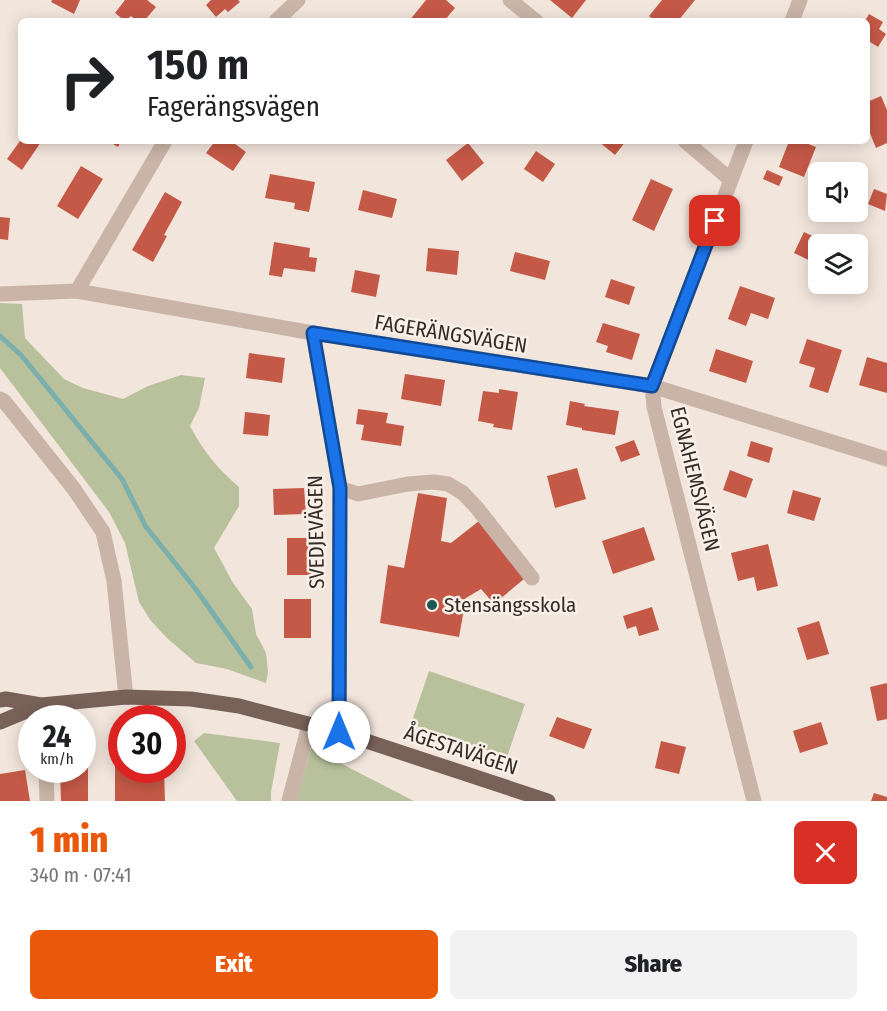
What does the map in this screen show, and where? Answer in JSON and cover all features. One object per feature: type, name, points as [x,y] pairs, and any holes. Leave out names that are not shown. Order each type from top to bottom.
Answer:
[{"type":"main road","name":"ÅGESTAVÄGEN","points":[[81,705],[126,697],[191,699],[239,706],[339,732],[548,801]]},
{"type":"main road","name":"ÅGESTAVÄGEN","points":[[0,700],[6,699],[23,705]]},
{"type":"main road","name":"ÅGESTAVÄGEN","points":[[0,722],[18,718]]},
{"type":"street","points":[[279,18],[298,0]]},
{"type":"street","points":[[510,0],[533,18]]},
{"type":"street","points":[[793,18],[800,0]]},
{"type":"street","points":[[77,291],[163,144]]},
{"type":"street","points":[[689,144],[731,180]]},
{"type":"street","name":"EGNAHEMSVÄGEN","points":[[745,144],[652,386],[654,407],[754,801]]},
{"type":"street","name":"FAGERÄNGSVÄGEN","points":[[0,294],[77,291],[313,333],[652,386],[887,459]]},
{"type":"street","name":"SVEDJEVÄGEN","points":[[313,333],[340,488],[339,732]]},
{"type":"street","points":[[0,399],[40,445],[103,532],[114,581],[126,697]]},
{"type":"street","points":[[340,488],[358,494],[408,484],[433,482],[448,484],[464,493],[532,578]]},
{"type":"street","points":[[289,801],[309,725]]},
{"type":"street","points":[[47,783],[48,801]]},
{"type":"green space","points":[[0,303],[22,304],[25,338],[64,379],[83,388],[123,399],[148,386],[181,375],[205,378],[199,408],[190,426],[212,459],[239,487],[239,506],[214,548],[233,583],[252,609],[256,634],[266,653],[268,672],[266,683],[227,669],[196,663],[151,621],[139,602],[125,543],[109,512],[0,368]]},
{"type":"green space","points":[[429,671],[525,704],[507,757],[411,724]]},
{"type":"green space","points":[[204,733],[280,743],[271,801],[237,801],[194,741]]},
{"type":"green space","points":[[311,748],[414,801],[296,801]]},
{"type":"building","points":[[52,0],[80,0],[74,14],[51,2]]},
{"type":"building","points":[[125,0],[147,0],[156,7],[147,18],[131,16],[121,18],[115,13]]},
{"type":"building","points":[[211,0],[238,0],[240,2],[228,12],[225,9],[216,17],[206,5]]},
{"type":"building","points":[[426,0],[446,0],[455,8],[447,18],[411,18]]},
{"type":"building","points":[[550,0],[586,0],[572,18]]},
{"type":"building","points":[[662,0],[695,0],[680,18],[651,18],[649,16]]},
{"type":"building","points":[[869,14],[883,22],[879,29],[886,34],[878,47],[870,42],[870,18],[867,18]]},
{"type":"building","points":[[881,96],[887,110],[887,143],[876,148],[870,133],[870,101]]},
{"type":"building","points":[[18,144],[40,144],[22,170],[7,159]]},
{"type":"building","points":[[213,144],[235,144],[246,152],[233,171],[206,153]]},
{"type":"building","points":[[469,144],[484,163],[462,181],[446,160]]},
{"type":"building","points":[[602,144],[624,144],[615,155]]},
{"type":"building","points":[[788,144],[808,144],[816,147],[808,162],[804,177],[779,167]]},
{"type":"building","points":[[536,151],[555,164],[543,182],[524,169]]},
{"type":"building","points":[[81,166],[103,179],[78,219],[57,206]]},
{"type":"building","points":[[767,170],[783,177],[779,186],[763,179]]},
{"type":"building","points":[[270,174],[315,182],[309,212],[294,209],[295,203],[265,198]]},
{"type":"building","points":[[651,179],[673,189],[654,231],[632,220]]},
{"type":"building","points":[[874,189],[887,194],[885,211],[868,204]]},
{"type":"building","points":[[363,190],[397,199],[392,218],[358,210]]},
{"type":"building","points":[[165,192],[182,202],[164,235],[167,236],[153,262],[132,250]]},
{"type":"building","points":[[0,217],[10,218],[8,240],[0,239]]},
{"type":"building","points":[[804,232],[808,234],[808,260],[794,253]]},
{"type":"building","points":[[274,242],[310,248],[309,257],[317,258],[315,272],[284,268],[282,277],[269,275]]},
{"type":"building","points":[[428,248],[459,251],[457,275],[426,271]]},
{"type":"building","points":[[515,252],[550,261],[545,280],[510,271]]},
{"type":"building","points":[[355,270],[380,275],[376,297],[351,292]]},
{"type":"building","points":[[611,279],[635,287],[629,305],[605,297]]},
{"type":"building","points":[[740,286],[775,298],[768,319],[751,313],[746,326],[728,319]]},
{"type":"building","points":[[603,323],[640,334],[632,360],[606,352],[608,346],[596,342]]},
{"type":"building","points":[[807,339],[842,350],[828,393],[809,387],[815,368],[799,363]]},
{"type":"building","points":[[716,349],[753,361],[746,383],[709,371]]},
{"type":"building","points":[[249,353],[285,358],[282,383],[246,378]]},
{"type":"building","points":[[867,357],[887,363],[887,393],[859,385]]},
{"type":"building","points":[[405,374],[445,380],[441,406],[401,399]]},
{"type":"building","points":[[499,389],[518,392],[512,430],[493,427],[494,424],[478,421],[483,391],[499,393]]},
{"type":"building","points":[[570,401],[585,404],[584,406],[619,411],[615,435],[566,425]]},
{"type":"building","points":[[358,409],[388,413],[386,423],[404,426],[401,446],[361,440],[364,425],[356,424]]},
{"type":"building","points":[[245,412],[270,415],[268,436],[243,434]]},
{"type":"building","points":[[634,440],[640,455],[621,462],[615,447]]},
{"type":"building","points":[[751,441],[773,448],[769,463],[747,456]]},
{"type":"building","points":[[577,468],[586,499],[555,508],[547,476]]},
{"type":"building","points":[[730,470],[753,479],[746,498],[723,490]]},
{"type":"building","points":[[304,488],[306,514],[274,515],[273,489]]},
{"type":"building","points":[[793,490],[821,498],[814,521],[787,513]]},
{"type":"building","points":[[418,493],[447,498],[441,541],[451,543],[479,521],[524,579],[494,604],[481,589],[466,598],[459,637],[380,623],[388,565],[404,568]]},
{"type":"building","points":[[644,527],[655,560],[613,574],[602,541]]},
{"type":"building","points":[[287,538],[311,538],[311,575],[287,575]]},
{"type":"building","points":[[768,544],[778,586],[757,591],[754,577],[738,581],[731,553]]},
{"type":"building","points":[[284,599],[311,599],[311,638],[284,638]]},
{"type":"building","points":[[652,607],[659,630],[639,636],[636,626],[627,629],[623,616]]},
{"type":"building","points":[[819,621],[829,654],[807,660],[797,628]]},
{"type":"building","points":[[887,683],[887,719],[877,721],[870,687]]},
{"type":"building","points":[[557,717],[592,729],[584,749],[549,736]]},
{"type":"building","points":[[821,722],[828,744],[800,753],[793,731]]},
{"type":"building","points":[[661,741],[686,747],[679,774],[655,768]]},
{"type":"building","points":[[18,771],[18,783],[27,783],[30,801],[0,801],[0,774]]},
{"type":"building","points":[[60,783],[88,783],[88,801],[61,801]]},
{"type":"building","points":[[115,783],[164,783],[165,801],[115,801]]},
{"type":"building","points":[[874,793],[887,797],[887,801],[871,801]]},
{"type":"waterway","points":[[0,336],[21,355],[122,479],[146,527],[195,588],[251,667]]},
{"type":"place","name":"Stensängsskola","points":[[432,605]]},
{"type":"route","points":[[339,732],[338,519],[340,488],[313,333],[652,386],[715,221]]}]
